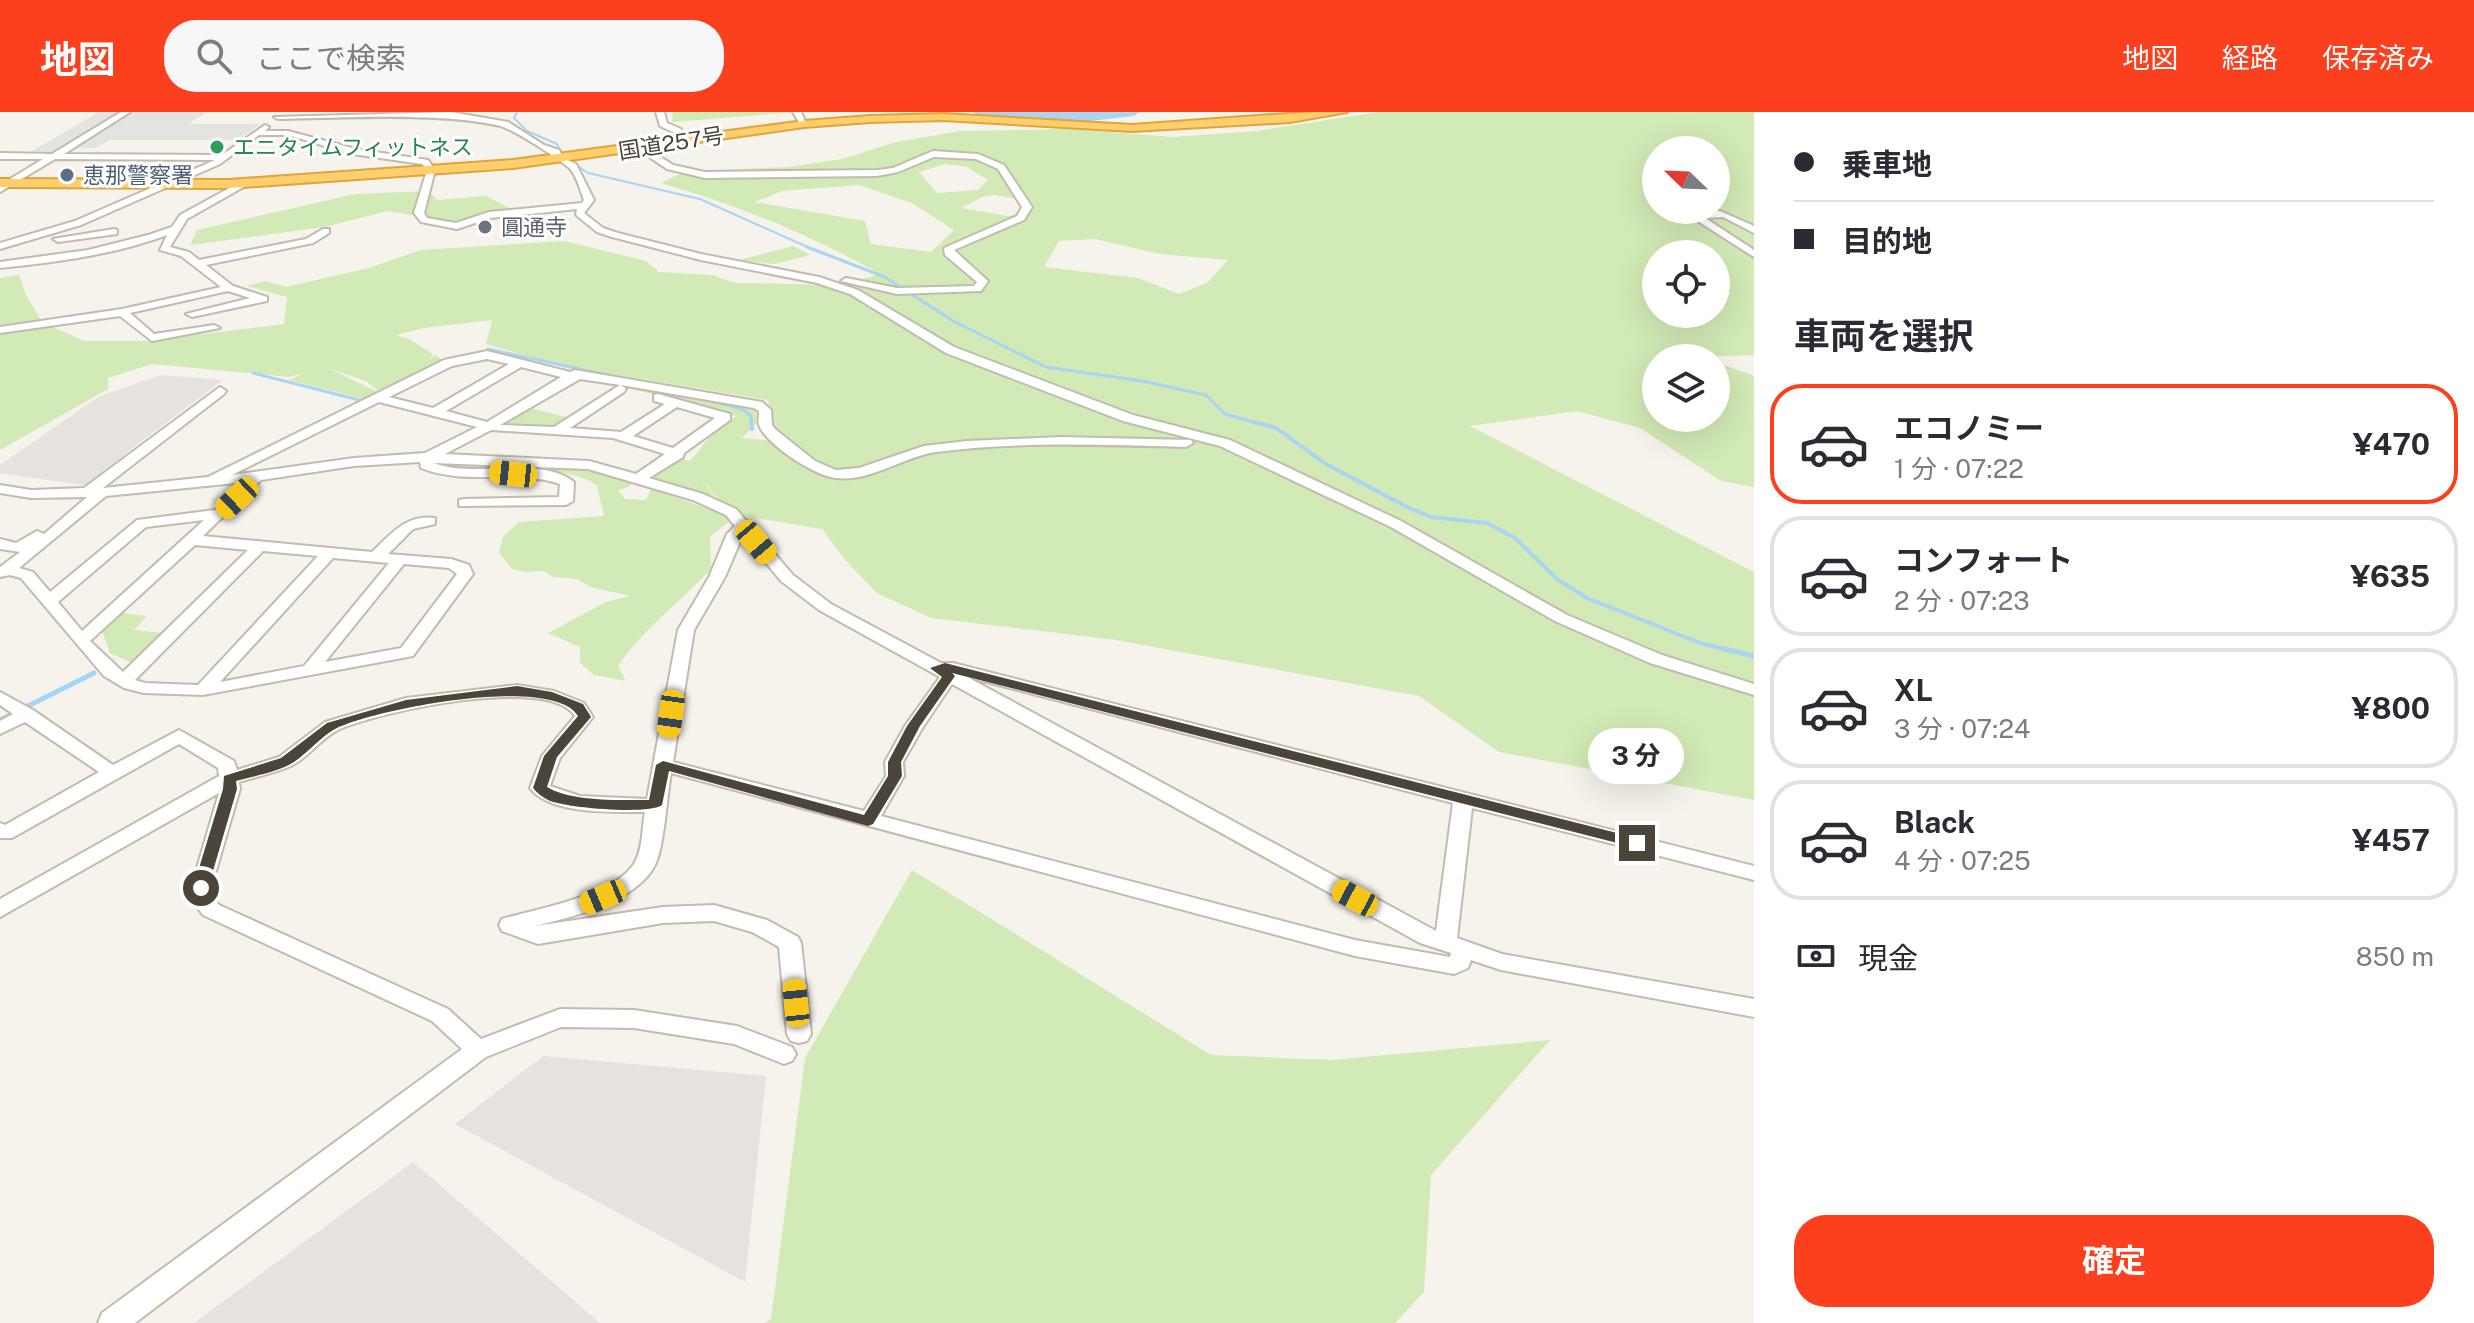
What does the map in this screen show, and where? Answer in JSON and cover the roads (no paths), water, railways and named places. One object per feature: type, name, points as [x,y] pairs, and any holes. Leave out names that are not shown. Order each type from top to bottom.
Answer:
[{"type":"highway","name":"国道257号","points":[[3,185],[244,183],[431,170],[561,160],[804,124],[943,117],[1132,128],[1276,120],[1341,112]]},
{"type":"street","points":[[3,185],[126,112]]},
{"type":"street","points":[[660,112],[663,124],[678,131],[684,142]]},
{"type":"street","points":[[797,112],[804,124]]},
{"type":"street","points":[[0,246],[78,223],[228,157],[282,115],[449,114],[505,124],[541,147],[556,152],[561,160],[573,166],[589,200],[579,213],[600,230],[692,256],[819,280],[854,292],[924,336],[998,371],[1158,428],[1225,443],[1396,524],[1561,618],[1656,659],[1754,690]]},
{"type":"street","points":[[257,133],[288,133],[386,159],[425,162],[431,170],[419,213],[424,220],[457,226],[489,215],[583,206]]},
{"type":"street","points":[[642,148],[675,169],[709,175],[877,173],[895,170],[928,155],[968,155],[997,164],[1027,207],[1026,213],[949,248],[949,253],[984,283],[973,290],[877,288],[851,281],[819,280]]},
{"type":"street","points":[[0,156],[228,157]]},
{"type":"street","points":[[192,314],[263,299],[229,288],[185,254],[164,248],[172,230],[188,213],[244,183]]},
{"type":"street","points":[[1754,230],[1730,215],[1711,213],[1698,218],[1754,254]]},
{"type":"street","points":[[0,265],[68,258],[146,241],[172,230]]},
{"type":"street","points":[[195,264],[309,241],[326,231]]},
{"type":"street","points":[[36,243],[114,232]]},
{"type":"street","points":[[24,239],[68,258]]},
{"type":"street","points":[[0,330],[122,312],[229,288]]},
{"type":"street","points":[[122,312],[152,338],[214,328]]},
{"type":"street","points":[[210,483],[448,363],[487,355],[725,417],[678,454],[639,479]]},
{"type":"street","points":[[438,411],[520,363]]},
{"type":"street","points":[[491,472],[464,503],[566,501],[567,482],[563,479],[491,472],[433,469],[426,465],[429,457],[489,426],[570,375],[758,405],[765,410],[765,426],[770,432],[818,468],[834,474],[851,473],[938,447],[1095,439],[1225,443]]},
{"type":"street","points":[[557,431],[620,389]]},
{"type":"street","points":[[2,567],[19,548],[220,391]]},
{"type":"street","points":[[377,398],[489,426],[623,436],[678,454]]},
{"type":"street","points":[[623,436],[675,403]]},
{"type":"street","points":[[0,489],[31,494],[90,493],[210,483],[354,462],[429,457],[589,465],[639,479],[698,497],[731,512],[787,578],[807,595],[866,631],[1454,948],[1550,973],[1754,1008]]},
{"type":"street","points":[[81,641],[193,540],[254,482],[255,477]]},
{"type":"street","points":[[2,567],[39,546],[90,493]]},
{"type":"street","points":[[0,501],[17,500],[31,494]]},
{"type":"street","points":[[48,602],[142,523],[220,514]]},
{"type":"street","points":[[376,557],[408,525],[430,521]]},
{"type":"street","points":[[743,528],[734,534],[717,577],[686,630],[678,662],[646,863],[637,875],[603,897],[510,925],[538,936],[663,915],[714,913],[759,926],[790,943],[799,1034]]},
{"type":"street","points":[[2,567],[27,575],[81,641],[124,681],[167,691],[203,690],[407,652],[465,574],[464,568],[459,566],[193,540]]},
{"type":"street","points":[[0,544],[19,548]]},
{"type":"street","points":[[124,681],[259,547]]},
{"type":"street","points":[[203,690],[329,553]]},
{"type":"street","points":[[309,671],[399,560]]},
{"type":"street","points":[[868,821],[895,776],[894,762],[945,667],[1754,873]]},
{"type":"street","points":[[0,909],[229,779],[286,761],[331,726],[406,703],[517,690],[548,695],[578,707],[584,717],[551,756],[540,788],[553,797],[615,805],[655,805]]},
{"type":"street","points":[[0,728],[14,706],[113,773]]},
{"type":"street","points":[[0,830],[5,833],[179,736],[227,765],[230,789],[201,888],[205,903],[211,910],[440,1015],[478,1050]]},
{"type":"street","points":[[663,765],[1355,948],[1454,966],[1460,962],[1454,948],[1463,800]]},
{"type":"street","points":[[112,1323],[478,1050],[560,1018],[634,1019],[737,1035],[784,1054]]},
{"type":"waterway","points":[[517,112],[514,118],[527,131],[557,144],[563,156],[588,173],[700,199],[811,248]]},
{"type":"waterway","points":[[979,112],[1081,118],[1134,112]]},
{"type":"waterway","points":[[807,247],[811,248]]},
{"type":"waterway","points":[[811,248],[885,277],[955,322],[1046,367],[1142,381],[1206,395],[1225,414],[1261,424]]},
{"type":"waterway","points":[[488,349],[616,377]]},
{"type":"waterway","points":[[253,373],[367,402]]},
{"type":"waterway","points":[[699,398],[742,409],[751,416],[752,424]]},
{"type":"waterway","points":[[751,422],[752,429]]},
{"type":"waterway","points":[[1254,422],[1276,428],[1326,464],[1409,508],[1431,517],[1487,523],[1515,538],[1558,580],[1587,598],[1700,643],[1724,649]]},
{"type":"waterway","points":[[1724,649],[1754,656]]},
{"type":"waterway","points":[[1724,649],[1732,651]]},
{"type":"waterway","points":[[0,720],[94,673]]},
{"type":"place","name":"エニタイムフィットネス","points":[[217,147]]},
{"type":"place","name":"恵那警察署","points":[[67,175]]},
{"type":"place","name":"圓通寺","points":[[485,227]]}]
